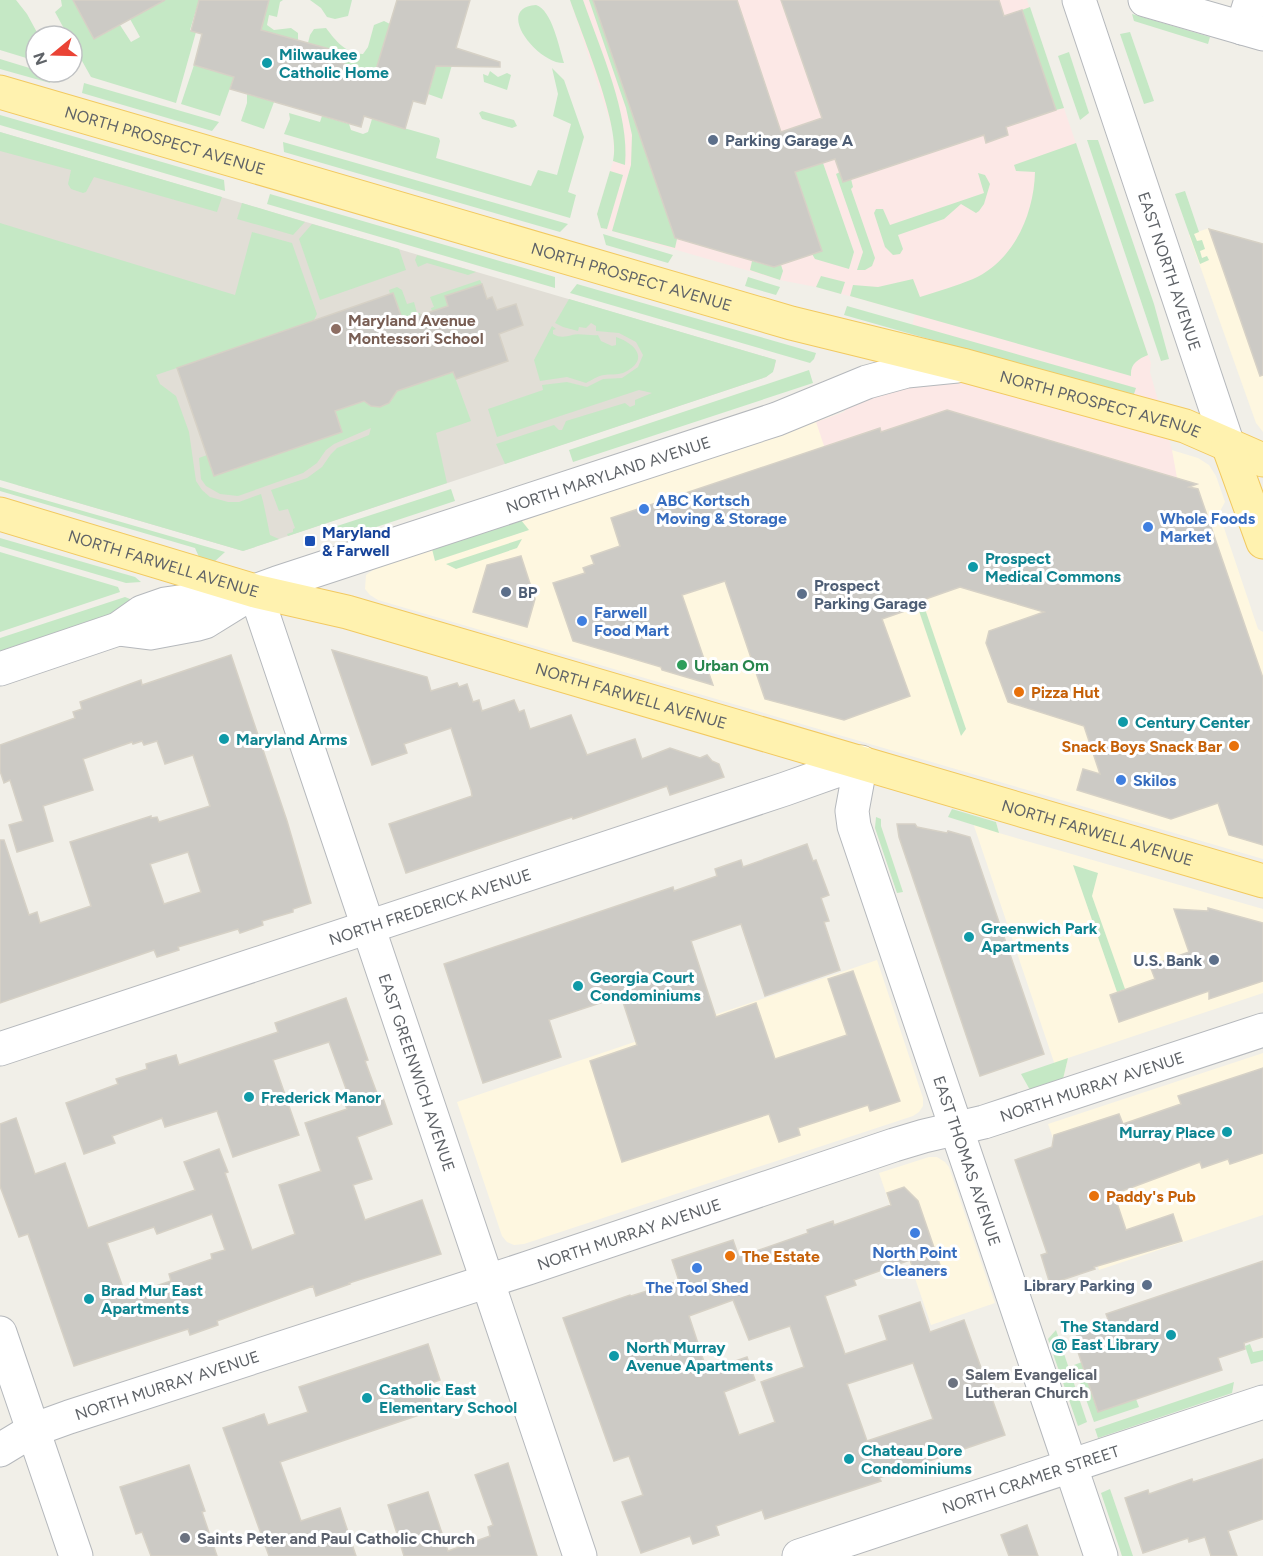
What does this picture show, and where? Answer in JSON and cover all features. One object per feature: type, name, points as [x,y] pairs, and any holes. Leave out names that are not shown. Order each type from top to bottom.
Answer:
[{"type":"main road","name":"NORTH PROSPECT AVENUE","points":[[0,92],[781,320],[1185,426],[1263,460]]},
{"type":"main road","name":"EAST NORTH AVENUE","points":[[1228,445],[1263,542]]},
{"type":"main road","name":"NORTH FARWELL AVENUE","points":[[0,513],[255,591],[347,612],[1263,881]]},
{"type":"street","points":[[1145,0],[1252,21]]},
{"type":"street","name":"EAST NORTH AVENUE","points":[[1085,2],[1228,445]]},
{"type":"street","name":"NORTH MARYLAND AVENUE","points":[[0,669],[118,629],[142,612],[165,604],[255,591],[777,419],[867,382],[907,371],[962,366]]},
{"type":"street","name":"EAST GREENWICH AVENUE","points":[[255,591],[580,1556]]},
{"type":"street","name":"NORTH FREDERICK AVENUE","points":[[0,1049],[861,762]]},
{"type":"street","name":"EAST THOMAS AVENUE","points":[[861,762],[852,812],[855,826],[1101,1556]]},
{"type":"street","name":"NORTH MURRAY AVENUE","points":[[0,1450],[33,1430],[904,1142],[984,1122],[1263,1030]]},
{"type":"street","points":[[0,1333],[76,1556]]},
{"type":"street","name":"NORTH CRAMER STREET","points":[[799,1556],[1263,1402]]},
{"type":"shaded area","points":[[570,0],[1027,0],[1151,363],[1150,372],[1172,450],[1177,478],[1198,484],[1190,487],[1195,489],[870,582],[816,422],[844,412],[849,405],[897,388],[915,314],[816,287],[780,280],[601,228],[597,214],[614,158],[613,131]]},
{"type":"shaded area","name":"Maryland Avenue Montessori School","points":[[0,132],[776,360],[774,369],[766,377],[243,551],[17,485],[0,435]]},
{"type":"shaded area","points":[[1209,228],[1263,244],[1263,432],[1256,423],[1189,235]]},
{"type":"shaded area","points":[[849,405],[1142,441],[1198,458],[1209,465],[1216,476],[1225,502],[1219,513],[1258,629],[1263,632],[1263,859],[378,600],[365,589],[366,575],[376,568],[844,412]]},
{"type":"shaded area","points":[[970,814],[996,822],[999,833],[1263,909],[1263,993],[1068,1058],[1063,1079],[1060,1080]]},
{"type":"shaded area","points":[[877,960],[923,1098],[923,1106],[919,1112],[913,1116],[524,1244],[514,1245],[502,1236],[457,1102]]},
{"type":"shaded area","points":[[1263,1053],[1263,1215],[1099,1270],[1048,1124]]},
{"type":"shaded area","points":[[929,1157],[937,1157],[949,1167],[995,1303],[931,1325],[879,1173]]},
{"type":"green space","points":[[0,0],[16,0],[32,24],[24,24],[24,57],[0,50]]},
{"type":"green space","points":[[61,0],[73,0],[94,39],[120,25],[131,42],[140,37],[130,19],[154,6],[151,0],[199,0],[190,30],[196,32],[176,103],[91,77],[84,64],[84,24],[62,24],[55,12],[62,6]]},
{"type":"green space","points":[[269,0],[283,0],[280,2],[277,17],[269,15],[267,25],[274,30],[291,28],[298,33],[298,40],[293,39],[291,48],[249,36],[266,10]]},
{"type":"green space","points":[[310,0],[352,0],[348,16],[335,19],[327,17],[321,8]]},
{"type":"green space","points":[[570,0],[583,0],[605,60],[623,125],[625,165],[613,161],[612,127],[607,105]]},
{"type":"green space","points":[[589,0],[593,0],[677,239],[675,248],[612,231],[631,165],[632,135],[626,108]]},
{"type":"green space","points":[[536,5],[542,8],[551,21],[564,63],[543,55],[524,36],[519,25],[519,15],[524,8]]},
{"type":"green space","points":[[1030,7],[1064,108],[1056,110],[1022,10]]},
{"type":"green space","points":[[1132,14],[1210,37],[1208,44],[1134,21]]},
{"type":"green space","points":[[384,21],[390,24],[375,73],[334,61],[336,51],[308,43],[314,29],[326,28],[346,49],[363,54],[368,47],[374,25]]},
{"type":"green space","points":[[1130,32],[1154,101],[1144,104],[1120,34]]},
{"type":"green space","points":[[1069,52],[1089,113],[1080,120],[1058,56]]},
{"type":"green space","points":[[0,59],[24,66],[24,76],[0,69]]},
{"type":"green space","points":[[438,60],[452,65],[442,99],[428,94]]},
{"type":"green space","points":[[194,65],[234,77],[220,116],[181,104]]},
{"type":"green space","points":[[552,68],[564,80],[584,137],[568,192],[576,195],[570,218],[284,134],[290,119],[289,113],[320,122],[322,116],[349,124],[351,130],[363,134],[368,132],[372,119],[439,138],[436,158],[531,186],[538,170],[557,175],[571,124],[553,116],[558,94]]},
{"type":"green space","points":[[490,71],[498,77],[507,73],[511,75],[507,90],[484,82],[483,74],[488,76]]},
{"type":"green space","points":[[84,83],[219,122],[212,131],[82,93]]},
{"type":"green space","points":[[247,94],[274,102],[264,129],[241,121],[247,103]]},
{"type":"green space","points":[[482,111],[514,120],[517,126],[512,128],[482,119],[479,113]]},
{"type":"green space","points":[[0,115],[224,180],[225,191],[0,125]]},
{"type":"green space","points":[[0,132],[222,197],[217,212],[94,177],[86,192],[83,193],[71,189],[68,184],[71,170],[0,151]]},
{"type":"green space","points":[[1087,140],[1098,140],[1154,304],[1169,359],[1161,361]]},
{"type":"green space","points":[[283,142],[568,224],[560,232],[284,152]]},
{"type":"green space","points":[[1076,143],[1148,355],[1135,362],[1131,376],[850,296],[853,285],[878,287],[913,279],[920,297],[967,282],[987,271],[1000,261],[1010,248],[1026,220],[1031,204],[1035,172],[1016,171],[1014,165]]},
{"type":"green space","points":[[823,163],[854,252],[849,269],[815,259],[812,254],[822,251],[795,172]]},
{"type":"green space","points":[[610,171],[623,175],[607,229],[601,228],[597,214]]},
{"type":"green space","points":[[840,172],[851,179],[853,187],[851,189],[875,258],[872,266],[865,270],[857,270],[863,252],[836,174]]},
{"type":"green space","points":[[978,173],[985,175],[990,184],[984,204],[979,211],[976,213],[961,204],[944,219],[898,235],[903,249],[900,254],[893,255],[885,247],[874,213],[876,209],[883,209],[890,225],[984,193]]},
{"type":"green space","points":[[1185,191],[1199,232],[1194,234],[1197,241],[1202,240],[1205,249],[1200,251],[1202,258],[1207,256],[1209,260],[1200,264],[1175,194]]},
{"type":"green space","points":[[270,194],[555,277],[555,288],[267,204]]},
{"type":"green space","points":[[242,203],[305,222],[293,235],[237,219]]},
{"type":"green space","points":[[0,223],[235,295],[252,232],[292,243],[317,314],[313,322],[156,375],[160,384],[176,396],[189,432],[196,481],[202,490],[210,497],[228,502],[239,502],[261,494],[270,535],[279,539],[243,551],[0,480]]},
{"type":"green space","points":[[312,224],[399,249],[406,270],[320,300],[299,239]]},
{"type":"green space","points":[[603,234],[673,255],[668,263],[606,245]]},
{"type":"green space","points":[[417,255],[476,272],[468,275],[427,263],[418,267],[415,260]]},
{"type":"green space","points":[[752,261],[774,267],[781,265],[783,271],[780,280],[750,270]]},
{"type":"green space","points":[[821,276],[845,282],[841,294],[816,287]]},
{"type":"green space","points":[[748,277],[780,287],[776,295],[745,286]]},
{"type":"green space","points":[[480,280],[482,284],[445,296],[450,309],[432,311],[431,308],[434,307],[430,297]]},
{"type":"green space","points":[[577,284],[816,353],[810,363],[570,293]]},
{"type":"green space","points":[[397,287],[402,290],[407,304],[414,302],[417,313],[421,315],[404,325],[393,293],[390,294],[389,290]]},
{"type":"green space","points":[[569,299],[776,360],[773,372],[766,377],[505,464],[496,444],[554,425],[562,430],[566,421],[625,403],[630,407],[635,405],[635,400],[652,393],[639,390],[497,437],[488,409],[543,390],[542,385],[567,382],[587,387],[603,379],[622,378],[638,367],[643,355],[636,342],[619,333],[596,331],[596,326],[591,323],[586,328],[579,327],[578,331],[555,323]]},
{"type":"green space","points":[[847,306],[1136,388],[1133,397],[844,315]]},
{"type":"green space","points":[[552,326],[556,329],[553,330],[553,334],[560,337],[578,334],[598,335],[601,341],[612,346],[616,345],[616,337],[623,340],[635,348],[638,353],[636,363],[623,373],[597,377],[586,383],[567,377],[540,381],[534,360]]},
{"type":"green space","points":[[809,370],[813,383],[573,462],[569,450]]},
{"type":"green space","points":[[453,372],[471,421],[436,433],[447,483],[288,536],[287,534],[293,532],[295,528],[288,509],[279,511],[271,490],[307,478],[322,467],[337,448],[369,435],[371,428],[334,444],[326,450],[317,463],[303,473],[238,496],[220,494],[206,486],[201,479],[199,458],[207,455],[214,476],[342,432],[335,411],[356,404],[351,388],[368,404],[380,407],[392,400],[395,391]]},
{"type":"green space","points":[[0,487],[225,552],[214,562],[199,557],[195,548],[0,491]]},
{"type":"green space","points":[[451,489],[455,501],[337,540],[334,527]]},
{"type":"green space","points":[[521,520],[529,530],[435,561],[432,549]]},
{"type":"green space","points":[[0,538],[135,577],[141,582],[126,583],[0,546]]},
{"type":"green space","points":[[522,539],[517,548],[456,569],[446,564]]},
{"type":"green space","points":[[0,552],[118,587],[120,592],[0,632]]},
{"type":"green space","points":[[125,597],[140,603],[0,651],[0,638]]},
{"type":"green space","points":[[922,600],[966,729],[961,736],[916,602]]},
{"type":"green space","points":[[952,809],[996,822],[999,833],[948,817]]},
{"type":"green space","points":[[876,817],[881,819],[881,826],[903,892],[897,893],[875,828]]},
{"type":"green space","points":[[1073,865],[1098,873],[1092,896],[1125,989],[1117,992]]},
{"type":"green space","points":[[1068,1058],[1063,1079],[1030,1090],[1021,1074]]},
{"type":"green space","points":[[1056,1330],[1087,1422],[1078,1426],[1048,1339]]},
{"type":"green space","points":[[1250,1344],[1253,1352],[1263,1350],[1263,1361],[1251,1364],[1245,1346]]},
{"type":"green space","points":[[1082,1362],[1098,1412],[1136,1399],[1139,1407],[1094,1422],[1074,1365]]},
{"type":"green space","points":[[1234,1382],[1232,1393],[1098,1438],[1095,1429]]},
{"type":"green space","points":[[1110,1489],[1133,1556],[1122,1556],[1101,1493]]},
{"type":"building","points":[[73,0],[165,0],[94,39]]},
{"type":"building","name":"Milwaukee Catholic Home","points":[[199,0],[269,0],[261,30],[337,51],[334,61],[375,73],[397,0],[470,0],[456,48],[500,62],[500,67],[436,66],[425,104],[413,101],[405,129],[364,116],[361,127],[230,89],[234,77],[194,65],[202,34],[191,31]]},
{"type":"building","points":[[593,0],[737,0],[781,132],[822,118],[781,0],[999,0],[1004,16],[1022,10],[1056,110],[1006,127],[1008,135],[986,143],[984,135],[843,182],[835,159],[795,172],[822,251],[774,267],[675,238]]},
{"type":"building","points":[[1209,229],[1263,244],[1263,375],[1260,376]]},
{"type":"building","points":[[482,284],[487,299],[492,297],[497,310],[516,304],[523,325],[499,334],[508,361],[456,379],[453,372],[397,391],[389,403],[380,407],[371,406],[364,401],[335,411],[342,432],[214,476],[177,368],[393,293],[403,321],[448,306],[445,296]]},
{"type":"building","name":"Prospect Medical Commons","points":[[947,410],[1197,484],[1189,487],[1198,489],[1263,678],[1263,845],[1229,835],[1218,803],[1171,819],[1077,790],[1083,769],[1100,774],[1084,726],[1008,702],[986,643],[989,631],[1044,612],[960,587],[920,601],[922,605],[882,619],[910,696],[844,720],[765,699],[725,581],[682,595],[713,685],[573,641],[553,583],[585,573],[583,568],[594,564],[591,556],[620,546],[611,518],[880,428],[881,432]]},
{"type":"building","name":"BP","points":[[521,556],[535,599],[527,627],[473,612],[487,565]]},
{"type":"building","points":[[332,650],[427,677],[431,691],[457,683],[459,687],[467,684],[473,702],[479,700],[482,711],[514,700],[519,712],[524,710],[530,729],[571,715],[587,755],[635,739],[642,759],[670,748],[700,758],[707,755],[719,764],[724,777],[670,795],[667,786],[406,873],[389,824],[472,796],[451,728],[404,744],[407,753],[372,765]]},
{"type":"building","points":[[231,655],[287,821],[311,903],[293,909],[293,912],[262,921],[263,925],[240,933],[238,929],[178,947],[179,950],[157,957],[154,950],[0,1003],[0,840],[4,840],[29,915],[37,912],[40,923],[91,906],[70,842],[151,816],[151,818],[157,817],[159,822],[210,806],[193,755],[165,764],[157,741],[144,745],[142,741],[133,744],[132,742],[83,759],[93,790],[43,806],[53,841],[17,852],[9,825],[23,821],[10,780],[4,783],[0,771],[0,745],[75,718],[73,712],[82,709],[80,702],[141,680],[142,685]],"holes":[[[188,852],[201,892],[164,904],[150,864]]]},
{"type":"building","name":"Greenwich Park Apartments","points":[[897,824],[915,824],[917,827],[947,833],[948,831],[970,837],[1044,1054],[980,1076],[899,837]]},
{"type":"building","points":[[807,844],[813,861],[816,860],[829,895],[821,898],[829,921],[824,922],[840,970],[765,996],[741,924],[691,941],[716,1017],[756,1003],[775,1059],[847,1035],[828,979],[853,971],[900,1101],[870,1111],[868,1105],[798,1128],[800,1135],[779,1142],[769,1114],[622,1162],[590,1061],[637,1045],[621,996],[549,1020],[561,1057],[483,1083],[444,964],[673,887],[674,891],[717,876],[715,869],[741,860],[743,867]]},
{"type":"building","name":"U.S. Bank","points":[[1208,908],[1263,923],[1263,981],[1209,999],[1209,991],[1119,1022],[1110,995],[1155,979],[1150,966],[1189,952],[1174,909],[1208,911]]},
{"type":"building","points":[[346,998],[368,1060],[365,1061],[379,1099],[383,1098],[392,1124],[357,1137],[372,1179],[353,1185],[365,1220],[422,1200],[441,1254],[349,1283],[316,1296],[313,1286],[217,1321],[218,1325],[190,1335],[188,1329],[74,1366],[28,1234],[19,1237],[0,1186],[0,1124],[16,1118],[35,1174],[65,1163],[88,1228],[195,1190],[184,1162],[219,1149],[252,1250],[295,1234],[279,1185],[321,1171],[305,1123],[347,1109],[343,1099],[349,1097],[329,1042],[273,1060],[299,1135],[233,1157],[217,1111],[165,1127],[162,1118],[112,1136],[115,1143],[84,1154],[66,1103],[118,1084],[116,1079],[147,1069],[146,1064],[176,1055],[179,1065],[278,1032],[275,1023]],"holes":[[[212,1214],[225,1250],[211,1254],[212,1259],[169,1274],[171,1281],[126,1296],[107,1243],[154,1227],[157,1234]]]},
{"type":"building","points":[[1263,1068],[1263,1153],[1230,1164],[1228,1159],[1202,1168],[1200,1162],[1114,1194],[1126,1230],[1173,1214],[1182,1241],[1094,1267],[1095,1269],[1050,1284],[1041,1255],[1047,1253],[1015,1160],[1052,1147],[1054,1135],[1119,1114],[1123,1124],[1181,1104],[1178,1096]]},
{"type":"building","points":[[904,1187],[918,1201],[940,1265],[915,1274],[910,1260],[854,1280],[856,1285],[825,1296],[845,1354],[887,1340],[879,1316],[920,1302],[930,1332],[964,1320],[1005,1435],[879,1478],[881,1481],[765,1519],[762,1510],[716,1526],[719,1535],[693,1544],[690,1536],[641,1553],[622,1502],[643,1495],[629,1456],[614,1461],[563,1318],[679,1281],[672,1260],[733,1240],[739,1257],[808,1233],[807,1230],[833,1221],[834,1225],[891,1205],[887,1193]],"holes":[[[733,1300],[749,1340],[790,1326],[804,1367],[761,1382],[775,1422],[739,1435],[724,1392],[755,1380],[747,1357],[707,1371],[689,1316]],[[913,1363],[933,1419],[867,1441],[847,1384]]]},
{"type":"building","name":"The Standard @ East Library","points":[[1263,1261],[1263,1337],[1244,1343],[1245,1349],[1218,1358],[1222,1370],[1098,1412],[1074,1340],[1078,1339],[1075,1331],[1108,1319],[1106,1314]]},
{"type":"building","points":[[428,1344],[440,1380],[425,1385],[434,1410],[280,1462],[301,1521],[340,1508],[356,1556],[269,1556],[223,1428],[264,1414],[268,1425],[308,1412],[299,1387]]},
{"type":"building","points":[[1263,1459],[1263,1519],[1228,1531],[1237,1556],[1211,1556],[1205,1537],[1189,1542],[1188,1538],[1143,1553],[1125,1498],[1148,1490],[1149,1494],[1192,1479],[1193,1482]]},
{"type":"building","points":[[508,1463],[537,1556],[404,1556],[388,1505],[428,1492],[448,1551],[490,1536],[488,1527],[493,1525],[475,1475]]},
{"type":"building","points":[[189,1465],[217,1556],[151,1556],[142,1532],[136,1534],[120,1487]]},
{"type":"building","points":[[1027,1525],[1038,1556],[1009,1556],[1001,1535]]},
{"type":"place","name":"Milwaukee Catholic Home","points":[[267,63]]},
{"type":"place","name":"Parking Garage A","points":[[713,140]]},
{"type":"place","name":"Maryland Avenue Montessori School","points":[[336,329]]},
{"type":"place","name":"ABC Kortsch Moving & Storage","points":[[644,509]]},
{"type":"place","name":"Whole Foods Market","points":[[1148,527]]},
{"type":"place","name":"Maryland & Farwell","points":[[310,541]]},
{"type":"place","name":"Prospect Medical Commons","points":[[973,567]]},
{"type":"place","name":"BP","points":[[506,592]]},
{"type":"place","name":"Prospect Parking Garage","points":[[802,594]]},
{"type":"place","name":"Farwell Food Mart","points":[[582,621]]},
{"type":"place","name":"Urban Om","points":[[682,665]]},
{"type":"place","name":"Pizza Hut","points":[[1019,692]]},
{"type":"place","name":"Century Center","points":[[1123,722]]},
{"type":"place","name":"Maryland Arms","points":[[224,739]]},
{"type":"place","name":"Snack Boys Snack Bar","points":[[1234,746]]},
{"type":"place","name":"Skilos","points":[[1121,780]]},
{"type":"place","name":"Greenwich Park Apartments","points":[[969,937]]},
{"type":"place","name":"U.S. Bank","points":[[1214,960]]},
{"type":"place","name":"Georgia Court Condominiums","points":[[578,986]]},
{"type":"place","name":"Frederick Manor","points":[[249,1097]]},
{"type":"place","name":"Murray Place","points":[[1227,1132]]},
{"type":"place","name":"Paddy's Pub","points":[[1094,1196]]},
{"type":"place","name":"North Point Cleaners","points":[[915,1233]]},
{"type":"place","name":"The Estate","points":[[730,1256]]},
{"type":"place","name":"The Tool Shed","points":[[697,1268]]},
{"type":"place","name":"Library Parking","points":[[1147,1285]]},
{"type":"place","name":"Brad Mur East Apartments","points":[[89,1299]]},
{"type":"place","name":"The Standard @ East Library","points":[[1171,1335]]},
{"type":"place","name":"North Murray Avenue Apartments","points":[[614,1356]]},
{"type":"place","name":"Salem Evangelical Lutheran Church","points":[[953,1383]]},
{"type":"place","name":"Catholic East Elementary School","points":[[367,1398]]},
{"type":"place","name":"Chateau Dore Condominiums","points":[[849,1459]]},
{"type":"place","name":"Saints Peter and Paul Catholic Church","points":[[185,1538]]}]
